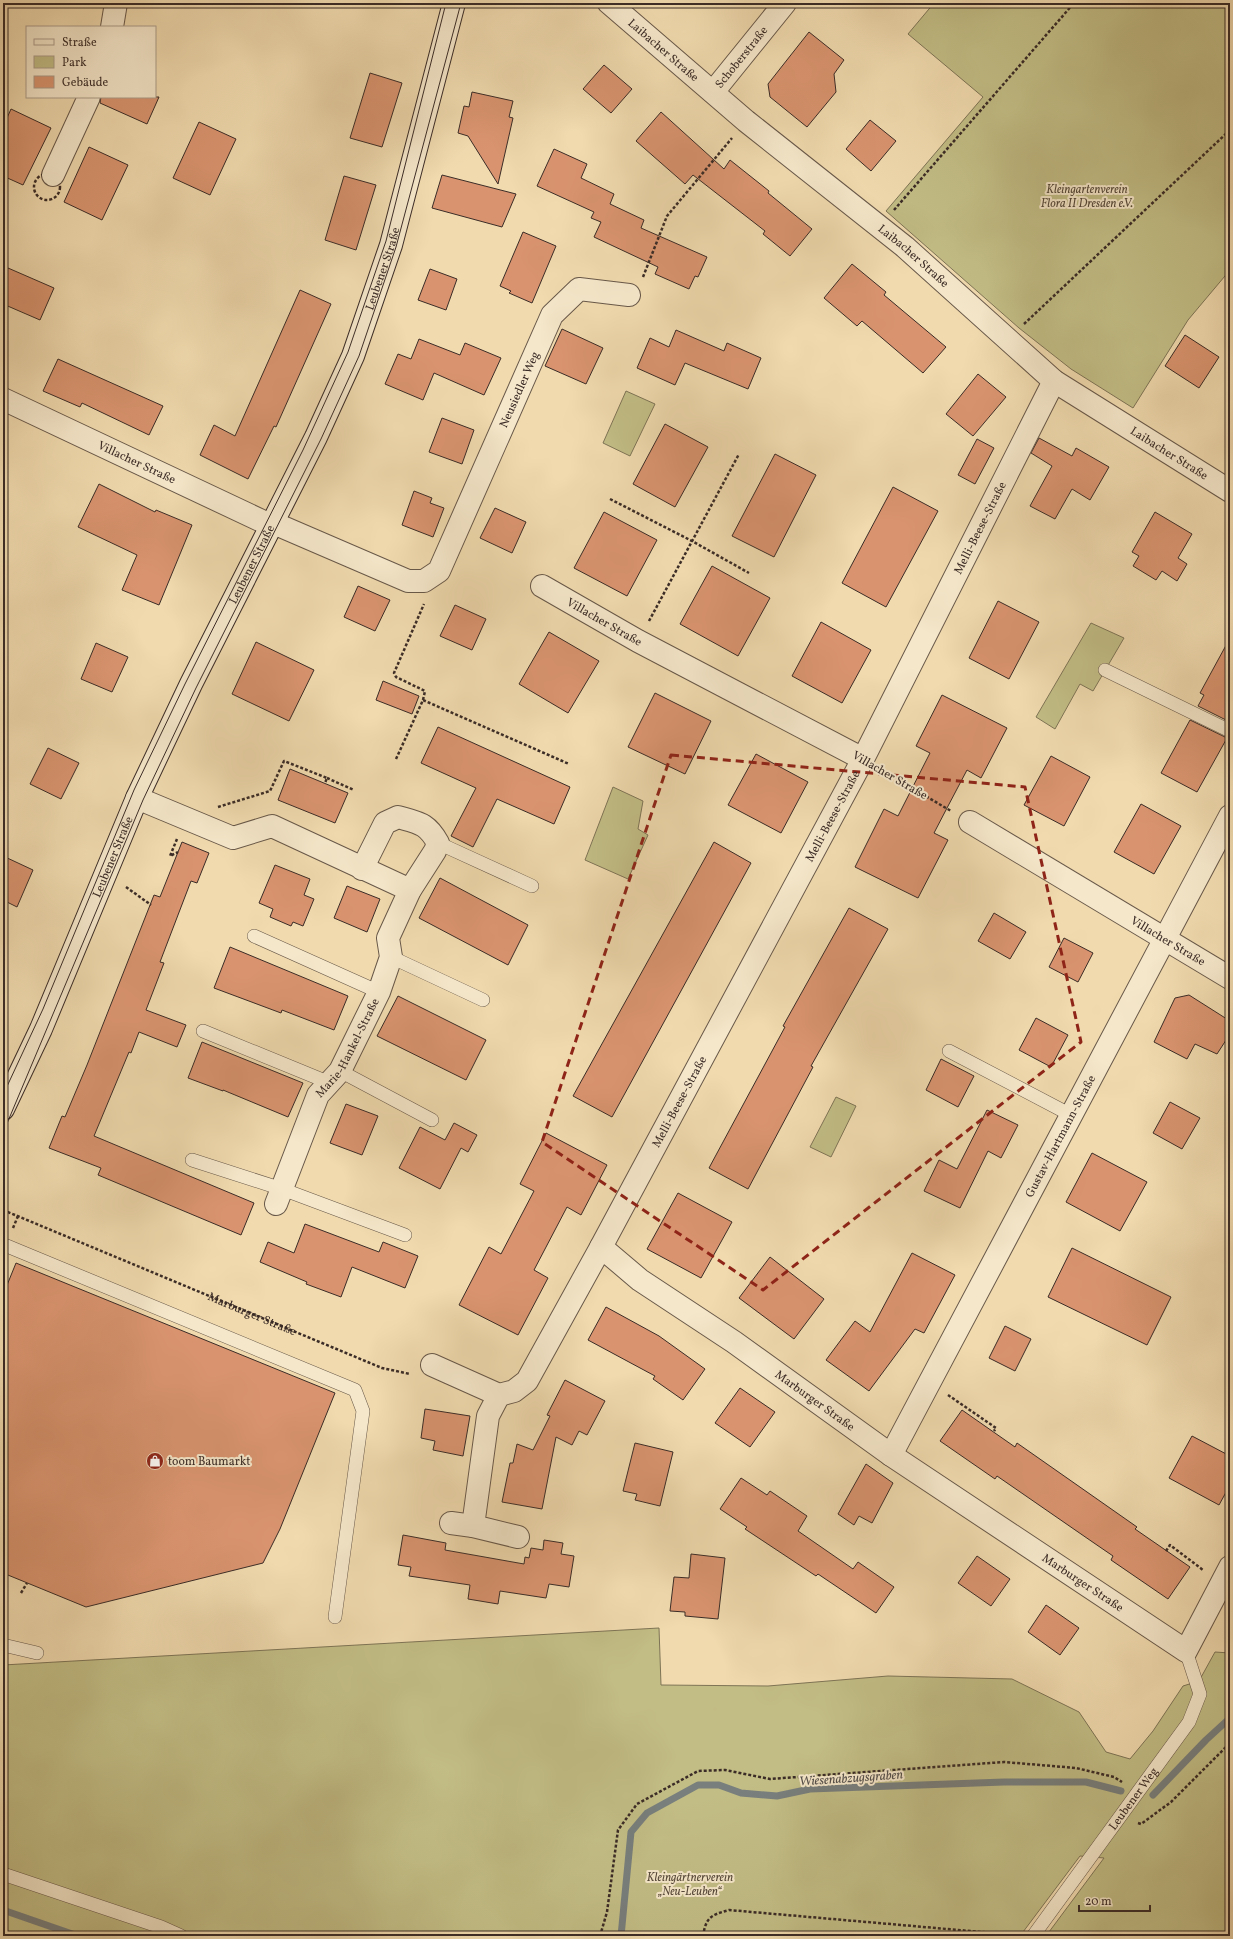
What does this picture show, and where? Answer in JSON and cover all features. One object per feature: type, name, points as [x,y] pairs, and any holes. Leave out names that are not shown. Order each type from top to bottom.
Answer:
[{"type":"street","points":[[112,26],[116,3]]},
{"type":"street","name":"Leubener Straße","points":[[3,1109],[41,1029],[137,798],[191,684],[316,437],[353,356],[391,245],[454,3]]},
{"type":"street","name":"Laibacher Straße","points":[[609,3],[746,121],[905,247],[1054,381],[1230,491]]},
{"type":"street","name":"Schoberstraße","points":[[713,92],[785,3]]},
{"type":"street","points":[[53,175],[89,98]]},
{"type":"street","name":"Neusiedler Weg","points":[[424,581],[439,571],[552,315],[579,289],[629,294]]},
{"type":"street","name":"Melli-Beese-Straße","points":[[601,1247],[863,760],[1054,381]]},
{"type":"street","name":"Villacher Straße","points":[[3,399],[258,520],[272,524]]},
{"type":"street","points":[[272,524],[408,581],[424,581]]},
{"type":"street","name":"Villacher Straße","points":[[542,586],[638,641],[863,760]]},
{"type":"street","points":[[137,798],[233,838],[272,826],[410,890]]},
{"type":"street","name":"Gustav-Hartmann-Straße","points":[[891,1455],[1070,1115],[1230,816]]},
{"type":"street","points":[[362,868],[385,823],[398,817],[420,823],[432,831],[438,843]]},
{"type":"street","name":"Villacher Straße","points":[[970,822],[1165,937],[1230,978]]},
{"type":"street","name":"Marie-Hankel-Straße","points":[[279,1196],[318,1096],[335,1077],[380,992],[392,957],[388,938],[410,890],[435,851],[438,843]]},
{"type":"street","points":[[432,1365],[499,1395],[514,1391],[527,1382],[601,1247]]},
{"type":"street","name":"Marburger Straße","points":[[601,1247],[640,1280],[734,1342],[891,1455],[1186,1651]]},
{"type":"street","points":[[473,1526],[488,1416],[499,1395]]},
{"type":"street","points":[[451,1523],[473,1526],[518,1537]]},
{"type":"street","points":[[1186,1651],[1226,1575]]},
{"type":"lane","points":[[1105,670],[1230,731]]},
{"type":"lane","points":[[438,843],[532,886]]},
{"type":"lane","points":[[254,936],[380,992]]},
{"type":"lane","points":[[392,957],[483,1000]]},
{"type":"lane","points":[[203,1031],[335,1077],[432,1120]]},
{"type":"lane","points":[[949,1051],[1070,1115]]},
{"type":"lane","points":[[192,1160],[279,1196],[405,1235]]},
{"type":"lane","points":[[3,1247],[7,1246],[355,1390],[363,1411],[335,1618]]},
{"type":"lane","points":[[3,1644],[37,1653]]},
{"type":"lane","name":"Leubener Weg","points":[[1033,1936],[1189,1722],[1200,1694],[1186,1651]]},
{"type":"lane","points":[[3,1874],[161,1927],[181,1936]]},
{"type":"path","points":[[879,227],[1074,3]]},
{"type":"path","points":[[629,294],[643,277],[667,216],[746,121]]},
{"type":"path","points":[[1009,340],[1019,328],[1230,130]]},
{"type":"path","points":[[638,641],[739,454]]},
{"type":"path","points":[[610,499],[692,541],[749,573]]},
{"type":"path","points":[[396,759],[424,700],[425,691],[396,677],[394,673],[427,597],[424,581]]},
{"type":"path","points":[[424,700],[569,764]]},
{"type":"path","name":"Villacher Straße","points":[[863,760],[970,822]]},
{"type":"path","points":[[213,808],[270,791],[284,761],[354,790]]},
{"type":"path","points":[[325,783],[327,778]]},
{"type":"path","points":[[178,852],[170,856],[179,834]]},
{"type":"path","points":[[128,888],[150,905]]},
{"type":"path","name":"Marburger Straße","points":[[3,1210],[382,1368],[423,1376],[432,1365]]},
{"type":"path","points":[[929,1382],[996,1428],[994,1431]]},
{"type":"path","points":[[1166,1551],[1170,1544],[1226,1575]]},
{"type":"path","points":[[21,1593],[27,1583]]},
{"type":"path","points":[[1118,1818],[1141,1824],[1171,1802],[1230,1743]]},
{"type":"path","points":[[600,1936],[607,1912],[618,1830],[637,1804],[698,1771],[725,1770],[770,1779],[1004,1762],[1076,1768],[1114,1777],[1138,1792]]},
{"type":"path","points":[[703,1936],[705,1925],[712,1915],[729,1910],[1033,1936]]},
{"type":"highlighted area","points":[[671,755],[1025,787],[1081,1042],[763,1290],[542,1142]]},
{"type":"green space","name":"Kleingartenverein Flora II Dresden e.V.","points":[[934,3],[1230,3],[1230,270],[1188,320],[1133,408],[1071,369],[1019,328],[886,211],[983,97],[908,34]]},
{"type":"green space","points":[[626,391],[655,404],[630,456],[603,443]]},
{"type":"green space","points":[[1091,623],[1124,638],[1093,691],[1080,684],[1055,729],[1036,717]]},
{"type":"green space","points":[[613,787],[643,801],[638,829],[648,835],[628,879],[585,860]]},
{"type":"green space","points":[[836,1097],[856,1106],[831,1157],[810,1147]]},
{"type":"green space","name":"Kleingärtnerverein „Neu-Leuben“","points":[[659,1628],[661,1685],[768,1686],[888,1676],[1012,1679],[1079,1712],[1106,1752],[1130,1759],[1153,1731],[1183,1686],[1199,1681],[1215,1652],[1230,1653],[1230,1936],[1046,1936],[1104,1858],[1080,1856],[1020,1936],[3,1936],[3,1665]]},
{"type":"building","points":[[809,32],[844,60],[834,74],[836,92],[807,127],[770,97],[768,84]]},
{"type":"building","points":[[604,65],[632,89],[611,113],[583,89]]},
{"type":"building","points":[[370,73],[402,83],[382,147],[350,138]]},
{"type":"building","points":[[472,92],[513,101],[509,117],[513,118],[498,184],[468,136],[458,133],[464,106],[469,107]]},
{"type":"building","points":[[159,97],[147,124],[100,103],[101,98]]},
{"type":"building","points":[[11,109],[51,128],[23,185],[3,176],[3,127]]},
{"type":"building","points":[[661,112],[724,169],[730,160],[769,191],[768,193],[812,229],[790,256],[763,234],[765,231],[693,175],[685,184],[636,141]]},
{"type":"building","points":[[870,120],[896,141],[871,171],[846,149]]},
{"type":"building","points":[[199,122],[236,139],[210,195],[173,178]]},
{"type":"building","points":[[89,147],[128,165],[102,220],[64,202]]},
{"type":"building","points":[[554,149],[587,164],[581,178],[614,194],[610,204],[644,220],[641,228],[707,257],[698,277],[695,276],[689,289],[655,274],[658,267],[594,237],[601,222],[591,218],[594,212],[537,186]]},
{"type":"building","points":[[442,175],[516,194],[502,227],[432,208]]},
{"type":"building","points":[[344,176],[376,185],[356,250],[325,240]]},
{"type":"building","points":[[523,232],[556,246],[532,303],[509,293],[511,291],[500,286]]},
{"type":"building","points":[[852,264],[886,292],[884,295],[946,347],[923,373],[862,321],[857,326],[824,298]]},
{"type":"building","points":[[8,268],[54,288],[40,320],[3,304],[3,279]]},
{"type":"building","points":[[430,269],[457,279],[446,310],[418,300]]},
{"type":"building","points":[[300,290],[331,304],[276,427],[274,426],[248,479],[200,455],[214,425],[235,436]]},
{"type":"building","points":[[562,329],[603,348],[586,384],[545,366]]},
{"type":"building","points":[[676,330],[724,351],[727,343],[761,358],[748,389],[685,363],[675,385],[637,368],[650,338],[669,347]]},
{"type":"building","points":[[1185,335],[1219,357],[1199,388],[1165,366]]},
{"type":"building","points":[[419,339],[460,355],[465,343],[501,358],[484,395],[434,373],[423,400],[385,384],[398,354],[411,359]]},
{"type":"building","points":[[58,359],[163,406],[149,435],[82,403],[80,407],[43,391]]},
{"type":"building","points":[[978,374],[1006,397],[973,436],[946,414]]},
{"type":"building","points":[[442,418],[474,430],[462,464],[429,452]]},
{"type":"building","points":[[665,424],[708,447],[675,507],[633,484]]},
{"type":"building","points":[[1039,438],[1072,456],[1076,448],[1109,467],[1090,500],[1072,489],[1055,519],[1030,506],[1052,466],[1031,453]]},
{"type":"building","points":[[977,439],[994,448],[975,484],[958,475]]},
{"type":"building","points":[[775,454],[816,475],[774,557],[732,536]]},
{"type":"building","points":[[99,484],[155,512],[156,510],[192,525],[159,605],[122,590],[137,555],[78,527]]},
{"type":"building","points":[[893,487],[938,511],[886,607],[842,583]]},
{"type":"building","points":[[414,491],[432,498],[430,503],[444,508],[433,537],[402,525]]},
{"type":"building","points":[[495,508],[526,522],[512,553],[480,538]]},
{"type":"building","points":[[604,512],[657,540],[627,596],[574,568]]},
{"type":"building","points":[[1155,512],[1192,534],[1178,558],[1187,564],[1177,581],[1162,571],[1156,580],[1133,566],[1139,556],[1132,552]]},
{"type":"building","points":[[712,566],[770,598],[738,656],[680,624]]},
{"type":"building","points":[[358,586],[390,600],[375,631],[344,617]]},
{"type":"building","points":[[998,601],[1039,622],[1009,679],[969,658]]},
{"type":"building","points":[[455,605],[486,619],[472,650],[440,636]]},
{"type":"building","points":[[821,622],[871,650],[842,703],[792,676]]},
{"type":"building","points":[[549,632],[599,661],[568,713],[519,684]]},
{"type":"building","points":[[1230,638],[1230,722],[1198,706],[1204,695],[1200,693]]},
{"type":"building","points":[[256,642],[314,670],[289,721],[232,694]]},
{"type":"building","points":[[96,643],[128,657],[112,692],[81,679]]},
{"type":"building","points":[[383,681],[419,696],[412,714],[376,700]]},
{"type":"building","points":[[655,693],[711,721],[685,774],[628,747]]},
{"type":"building","points":[[942,695],[1007,728],[981,778],[967,770],[947,808],[934,833],[948,840],[918,898],[855,867],[884,809],[898,816],[930,753],[916,746]]},
{"type":"building","points":[[1190,720],[1227,738],[1197,792],[1161,773]]},
{"type":"building","points":[[438,727],[570,787],[554,824],[497,799],[473,847],[451,836],[476,788],[421,763]]},
{"type":"building","points":[[48,748],[79,763],[61,799],[30,784]]},
{"type":"building","points":[[756,754],[808,782],[781,833],[728,805]]},
{"type":"building","points":[[1051,756],[1090,777],[1064,826],[1024,805]]},
{"type":"building","points":[[290,769],[348,793],[335,823],[278,800]]},
{"type":"building","points":[[1141,804],[1181,826],[1154,874],[1114,852]]},
{"type":"building","points":[[182,842],[209,853],[197,883],[191,881],[160,962],[164,963],[146,1010],[186,1025],[177,1047],[139,1032],[131,1053],[129,1052],[94,1136],[254,1203],[241,1235],[98,1175],[101,1168],[49,1148],[62,1116],[65,1117],[87,1065],[154,895],[160,897]]},
{"type":"building","points":[[714,842],[751,863],[612,1117],[573,1096]]},
{"type":"building","points":[[3,856],[33,870],[17,907],[3,900]]},
{"type":"building","points":[[275,865],[310,879],[304,895],[314,899],[303,926],[293,922],[291,926],[270,917],[273,909],[259,903]]},
{"type":"building","points":[[440,878],[528,925],[508,965],[419,918]]},
{"type":"building","points":[[347,886],[380,899],[367,932],[334,918]]},
{"type":"building","points":[[849,908],[888,929],[811,1066],[813,1067],[748,1189],[709,1168],[785,1027],[783,1026]]},
{"type":"building","points":[[994,913],[1026,932],[1010,959],[978,941]]},
{"type":"building","points":[[1064,938],[1093,953],[1078,982],[1049,967]]},
{"type":"building","points":[[230,947],[348,996],[334,1030],[282,1010],[281,1013],[214,988]]},
{"type":"building","points":[[1189,995],[1230,1021],[1230,1034],[1217,1054],[1195,1044],[1187,1059],[1154,1042],[1175,998]]},
{"type":"building","points":[[398,996],[486,1040],[466,1080],[377,1036]]},
{"type":"building","points":[[1036,1018],[1068,1035],[1051,1067],[1019,1050]]},
{"type":"building","points":[[202,1042],[303,1083],[288,1117],[223,1090],[188,1078]]},
{"type":"building","points":[[941,1059],[974,1076],[958,1107],[926,1090]]},
{"type":"building","points":[[1170,1102],[1200,1118],[1182,1149],[1153,1133]]},
{"type":"building","points":[[346,1104],[378,1116],[362,1155],[330,1143]]},
{"type":"building","points":[[987,1110],[1018,1125],[1001,1158],[988,1151],[960,1208],[924,1191],[939,1160],[957,1169]]},
{"type":"building","points":[[454,1123],[477,1135],[468,1152],[461,1148],[440,1189],[399,1168],[420,1127],[445,1140]]},
{"type":"building","points":[[546,1133],[607,1165],[581,1215],[567,1207],[534,1270],[548,1278],[518,1335],[459,1305],[489,1247],[501,1254],[534,1191],[520,1184]]},
{"type":"building","points":[[1092,1153],[1147,1182],[1120,1231],[1066,1202]]},
{"type":"building","points":[[678,1193],[732,1222],[701,1278],[647,1249]]},
{"type":"building","points":[[305,1224],[379,1252],[383,1242],[418,1256],[405,1288],[352,1267],[341,1297],[306,1284],[307,1282],[260,1262],[268,1242],[294,1253]]},
{"type":"building","points":[[1072,1248],[1171,1297],[1147,1345],[1048,1297]]},
{"type":"building","points":[[912,1253],[955,1275],[924,1333],[915,1329],[869,1391],[826,1360],[855,1321],[870,1332]]},
{"type":"building","points":[[770,1257],[824,1299],[794,1339],[739,1298]]},
{"type":"building","name":"toom Baumarkt","points":[[16,1263],[335,1393],[280,1529],[263,1563],[86,1607],[3,1573],[3,1295]]},
{"type":"building","points":[[606,1307],[659,1336],[705,1369],[683,1400],[653,1379],[655,1376],[588,1340]]},
{"type":"building","points":[[1005,1326],[1031,1339],[1015,1371],[989,1358]]},
{"type":"building","points":[[565,1380],[605,1401],[587,1435],[579,1431],[572,1445],[556,1437],[542,1509],[502,1502],[510,1463],[513,1463],[517,1444],[533,1450],[550,1416],[547,1415]]},
{"type":"building","points":[[740,1388],[775,1412],[750,1447],[715,1423]]},
{"type":"building","points":[[425,1409],[470,1416],[463,1456],[433,1450],[435,1441],[421,1438]]},
{"type":"building","points":[[962,1410],[1015,1447],[1017,1443],[1137,1527],[1135,1529],[1190,1567],[1168,1599],[1111,1560],[1113,1556],[997,1476],[995,1479],[940,1441]]},
{"type":"building","points":[[1192,1436],[1230,1456],[1230,1485],[1219,1505],[1169,1478]]},
{"type":"building","points":[[635,1443],[673,1452],[660,1506],[635,1500],[637,1494],[623,1491]]},
{"type":"building","points":[[866,1464],[893,1483],[872,1523],[859,1516],[854,1525],[838,1514]]},
{"type":"building","points":[[741,1478],[767,1495],[770,1491],[807,1516],[798,1531],[853,1569],[858,1562],[894,1587],[876,1613],[818,1574],[816,1576],[745,1529],[747,1527],[720,1509]]},
{"type":"building","points":[[403,1535],[446,1543],[445,1550],[524,1564],[525,1557],[529,1558],[531,1548],[543,1550],[544,1540],[563,1543],[561,1554],[574,1556],[569,1587],[549,1584],[546,1598],[500,1591],[498,1604],[468,1599],[470,1585],[409,1576],[411,1567],[398,1565]]},
{"type":"building","points":[[691,1554],[725,1558],[718,1619],[685,1616],[685,1612],[670,1611],[674,1577],[689,1578]]},
{"type":"building","points":[[977,1556],[1010,1579],[991,1606],[958,1583]]},
{"type":"building","points":[[1046,1605],[1079,1628],[1060,1655],[1028,1632]]},
{"type":"waterway","name":"Wiesenabzugsgraben","points":[[1153,1795],[1206,1740],[1230,1718]]},
{"type":"waterway","name":"Wiesenabzugsgraben","points":[[621,1936],[631,1832],[647,1813],[698,1785],[719,1785],[741,1793],[777,1796],[810,1789],[1004,1782],[1086,1782],[1121,1791]]},
{"type":"waterway","points":[[3,1910],[78,1936]]},
{"type":"tram line","points":[[3,1095],[43,1009],[134,790],[185,684],[303,450],[348,352],[386,241],[446,3]]},
{"type":"tram line","points":[[3,1133],[143,800],[196,688],[321,439],[359,356],[396,247],[461,3]]},
{"type":"place","name":"toom Baumarkt","points":[[155,1461]]}]
